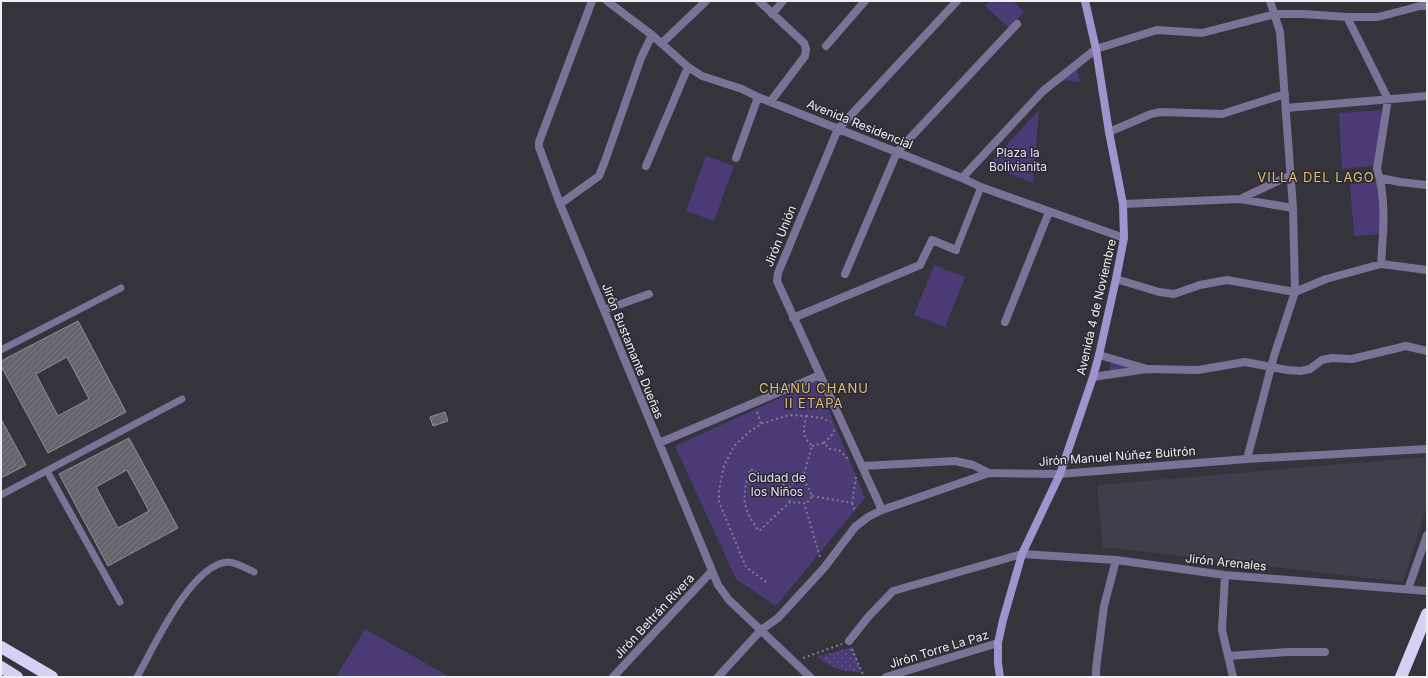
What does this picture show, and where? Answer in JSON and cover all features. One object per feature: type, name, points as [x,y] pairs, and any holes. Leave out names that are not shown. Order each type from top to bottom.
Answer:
[{"type":"highway","points":[[1401,677],[1427,614]]},
{"type":"highway","points":[[1,647],[52,677]]},
{"type":"highway","points":[[1,667],[17,677]]},
{"type":"street","name":"Jirón Bustamante Dueñas","points":[[592,1],[539,142],[539,147],[560,204],[711,572],[729,600],[810,677]]},
{"type":"street","name":"Avenida Residencial","points":[[606,1],[652,35],[702,76],[742,89],[758,97],[982,187],[1124,238]]},
{"type":"street","points":[[662,43],[706,1]]},
{"type":"street","points":[[758,1],[804,43],[806,50],[805,56],[771,101]]},
{"type":"street","points":[[772,14],[783,1]]},
{"type":"street","points":[[826,46],[865,1]]},
{"type":"street","name":"Jirón Unión","points":[[882,510],[863,466],[793,318],[777,281],[778,273],[838,129],[957,1]]},
{"type":"street","name":"Avenida 4 de Noviembre","points":[[1000,677],[998,643],[1003,620],[1022,554],[1060,474],[1093,377],[1124,238],[1123,204],[1109,132],[1096,49],[1084,1]]},
{"type":"street","points":[[1247,459],[1272,366],[1295,292],[1293,208],[1280,32],[1270,1]]},
{"type":"street","points":[[962,178],[1043,91],[1096,49],[1157,30],[1202,33],[1275,14],[1304,14],[1347,18],[1378,17],[1420,6],[1427,6]]},
{"type":"street","points":[[1347,18],[1388,99],[1377,169],[1380,178],[1384,223],[1381,264]]},
{"type":"street","points":[[845,274],[897,152],[1017,24]]},
{"type":"street","points":[[560,204],[598,176],[605,161],[641,58],[652,35]]},
{"type":"street","points":[[646,166],[688,66]]},
{"type":"street","points":[[1109,132],[1151,114],[1161,112],[1222,114],[1284,94]]},
{"type":"street","points":[[1286,108],[1427,96]]},
{"type":"street","points":[[736,158],[758,97]]},
{"type":"street","points":[[1240,199],[1291,175]]},
{"type":"street","points":[[1380,178],[1427,185]]},
{"type":"street","points":[[1123,204],[1240,199],[1293,208]]},
{"type":"street","points":[[1006,322],[1049,212]]},
{"type":"street","points":[[793,318],[920,265],[932,240],[956,250]]},
{"type":"street","points":[[1116,279],[1159,292],[1174,294],[1200,285],[1227,280],[1295,292],[1326,279],[1381,264],[1427,270]]},
{"type":"street","points":[[604,310],[649,294]]},
{"type":"street","points":[[1093,377],[1147,369],[1198,370],[1245,362],[1287,370],[1301,371],[1310,369],[1322,360],[1332,358],[1352,359],[1406,346],[1427,351]]},
{"type":"street","points":[[1099,355],[1147,369]]},
{"type":"street","points":[[659,443],[820,375]]},
{"type":"street","name":"Jirón Manuel Núñez Buitrón","points":[[718,677],[761,630],[778,618],[824,568],[855,527],[868,517],[882,510],[989,473],[1060,474],[1247,459],[1427,449]]},
{"type":"street","points":[[863,466],[955,461],[973,465],[989,473]]},
{"type":"street","points":[[1408,589],[1427,535]]},
{"type":"street","name":"Jirón Arenales","points":[[849,641],[869,616],[893,591],[1022,554],[1116,560],[1225,575],[1408,589],[1427,592]]},
{"type":"street","points":[[1096,677],[1104,606],[1116,560]]},
{"type":"street","name":"Jirón Beltrán Rivera","points":[[613,677],[711,572]]},
{"type":"street","points":[[1225,575],[1222,630],[1233,677]]},
{"type":"street","name":"Jirón Torre La Paz","points":[[886,677],[908,674],[998,643]]},
{"type":"street","points":[[1228,656],[1287,652],[1325,652]]},
{"type":"lane","points":[[956,250],[982,187]]},
{"type":"lane","points":[[1,350],[121,288]]},
{"type":"lane","points":[[1,495],[182,399]]},
{"type":"lane","points":[[47,470],[120,602]]},
{"type":"lane","points":[[137,677],[179,601],[203,574],[215,565],[229,562],[254,572]]},
{"type":"path","points":[[755,409],[762,424]]},
{"type":"path","points":[[766,582],[746,567],[719,502],[719,490],[724,466],[734,446],[749,432],[762,424],[789,415],[822,418],[832,422]]},
{"type":"path","points":[[806,416],[804,430],[805,439],[812,446]]},
{"type":"path","points":[[812,446],[824,444],[832,435],[838,424]]},
{"type":"path","points":[[824,444],[830,449],[839,450],[850,461]]},
{"type":"path","points":[[802,481],[812,446]]},
{"type":"path","points":[[789,487],[750,469],[744,489],[744,506],[751,521],[759,531],[790,502],[804,503],[809,501],[812,496]]},
{"type":"path","points":[[855,511],[852,503],[856,472]]},
{"type":"path","points":[[790,502],[788,496],[789,487],[793,483],[802,481]]},
{"type":"path","points":[[802,481],[808,486],[812,496]]},
{"type":"path","points":[[812,496],[852,503]]},
{"type":"path","points":[[804,503],[824,568]]},
{"type":"path","points":[[794,661],[849,641],[864,677]]},
{"type":"shaded area","points":[[1427,457],[1427,506],[1403,582],[1103,547],[1097,485]]},
{"type":"green space","points":[[990,1],[1013,1],[1024,12],[1009,28],[985,6]]},
{"type":"green space","points":[[1076,64],[1080,82],[1062,80]]},
{"type":"green space","name":"Plaza la Bolivianita","points":[[1039,110],[1033,183],[988,165]]},
{"type":"green space","points":[[1381,110],[1381,165],[1342,169],[1339,113]]},
{"type":"green space","points":[[706,156],[734,166],[714,221],[686,211]]},
{"type":"green space","points":[[1385,181],[1388,234],[1354,236],[1350,184]]},
{"type":"green space","points":[[934,265],[965,277],[945,327],[914,315]]},
{"type":"green space","points":[[1112,362],[1133,368],[1108,372]]},
{"type":"green space","name":"Ciudad de los Niños","points":[[817,381],[865,498],[776,606],[736,579],[675,446]]},
{"type":"green space","points":[[365,629],[450,677],[336,677]]},
{"type":"green space","points":[[853,647],[861,672],[838,669],[817,657]]},
{"type":"building","points":[[78,321],[126,412],[48,453],[1,366],[1,361]],"holes":[[[67,357],[89,399],[58,416],[36,374]]]},
{"type":"building","points":[[445,412],[448,421],[433,426],[430,417]]},
{"type":"building","points":[[1,419],[26,465],[1,478]]},
{"type":"building","points":[[129,438],[178,528],[108,566],[59,474]],"holes":[[[127,470],[149,511],[118,528],[96,487]]]},
{"type":"district","name":"VILLA DEL LAGO","points":[[1316,177]]},
{"type":"district","name":"CHANU CHANU II ETAPA","points":[[814,396]]}]
